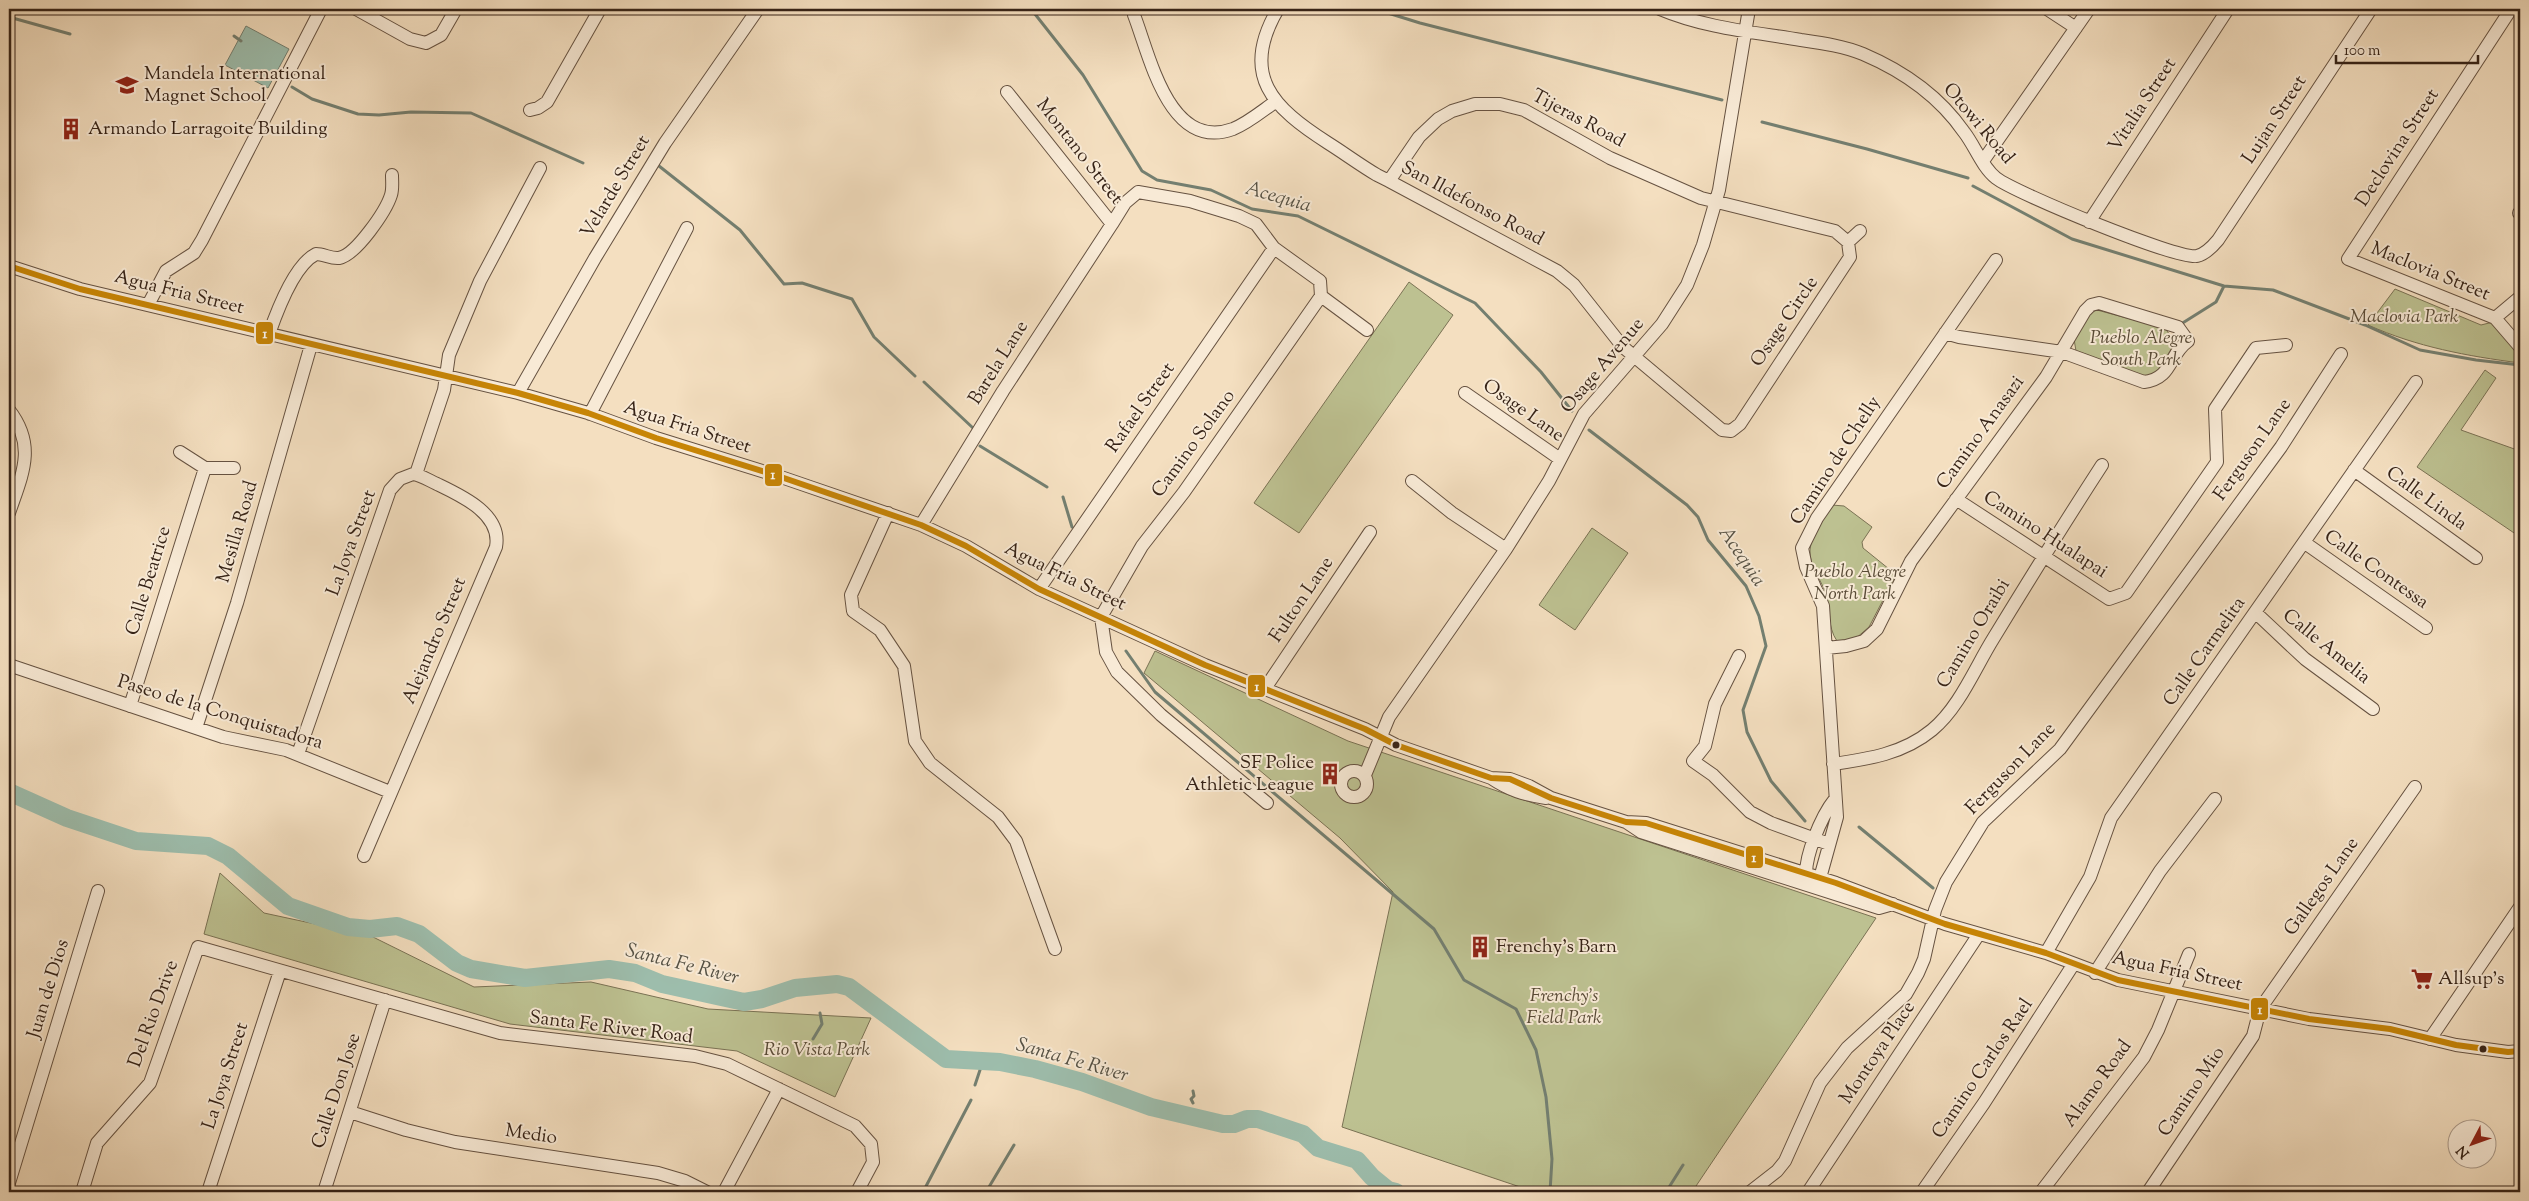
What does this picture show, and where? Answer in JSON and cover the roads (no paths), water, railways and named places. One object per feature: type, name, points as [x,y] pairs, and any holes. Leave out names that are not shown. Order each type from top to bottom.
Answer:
[{"type":"street","points":[[148,305],[166,271],[194,253],[202,240],[321,9]]},
{"type":"street","points":[[356,9],[410,39],[426,43],[441,35],[456,9]]},
{"type":"street","points":[[530,110],[548,102],[600,9]]},
{"type":"street","name":"Velarde Street","points":[[518,393],[595,258],[665,143],[758,9]]},
{"type":"street","points":[[1134,14],[1166,98],[1175,113],[1189,124],[1204,130],[1226,130],[1240,125],[1275,102],[1264,76],[1262,56],[1265,36],[1278,9]]},
{"type":"street","name":"Otowi Road","points":[[1660,9],[1702,24],[1844,48],[1888,66],[1924,89],[1948,112],[1983,161],[2000,181],[2088,222],[2177,254],[2196,256],[2207,250]]},
{"type":"street","name":"Osage Avenue","points":[[1365,775],[1389,717],[1506,549],[1549,481],[1584,414],[1636,357],[1662,324],[1687,285],[1701,252],[1716,202],[1749,9]]},
{"type":"street","points":[[2047,9],[2076,28]]},
{"type":"street","points":[[1983,161],[2089,9]]},
{"type":"street","name":"Vitalia Street","points":[[2088,222],[2228,9]]},
{"type":"street","name":"Lujan Street","points":[[2207,250],[2214,245],[2243,203],[2371,9]]},
{"type":"street","name":"Declovina Street","points":[[2348,258],[2512,9]]},
{"type":"street","name":"Montano Street","points":[[1007,92],[1112,224],[1132,195],[1138,192],[1158,194],[1190,201],[1239,216],[1256,224],[1274,248]]},
{"type":"street","name":"San Ildefonso Road","points":[[1275,102],[1303,127],[1389,181],[1563,274],[1574,285],[1623,347],[1636,357]]},
{"type":"street","name":"Tijeras Road","points":[[1389,181],[1419,137],[1438,119],[1459,108],[1490,103],[1524,110],[1624,165],[1702,198],[1716,202]]},
{"type":"street","points":[[416,474],[438,409],[447,376],[450,355],[480,281],[540,168]]},
{"type":"street","points":[[269,334],[280,304],[306,260],[316,254],[332,258],[344,256],[364,239],[391,195],[392,175]]},
{"type":"street","points":[[1716,202],[1836,232],[1848,242],[1860,231]]},
{"type":"street","name":"Barela Lane","points":[[922,525],[1003,391],[1112,224]]},
{"type":"street","points":[[590,414],[687,228]]},
{"type":"street","name":"Osage Circle","points":[[1636,357],[1717,427],[1727,432],[1731,431],[1740,424],[1848,262],[1850,252],[1848,242]]},
{"type":"street","points":[[1274,248],[1320,280],[1322,296],[1367,330]]},
{"type":"street","name":"Rafael Street","points":[[1039,589],[1274,248]]},
{"type":"street","name":"Maclovia Street","points":[[2348,258],[2495,318],[2520,297]]},
{"type":"street","name":"Camino de Chelly","points":[[1820,878],[1837,817],[1823,606],[1806,567],[1802,548],[1817,518],[1996,260]]},
{"type":"street","name":"Agua Fria Street","points":[[9,266],[65,284],[148,305],[518,393],[590,414],[656,438],[888,513],[922,525],[966,546],[1039,589],[1205,665],[1380,736],[1396,745],[1491,778],[1507,789],[1526,796],[1552,798],[1626,822],[1641,832],[1807,879],[1879,908],[1893,904]]},
{"type":"street","name":"Camino Solano","points":[[1101,616],[1142,546],[1184,492],[1322,296]]},
{"type":"street","name":"Camino Anasazi","points":[[1826,648],[1846,646],[1864,641],[1877,629],[1911,560],[2062,352],[2091,305],[2099,303],[2178,327],[2188,341],[2178,351],[2161,377],[2144,382],[2062,352]]},
{"type":"street","points":[[2495,318],[2520,347]]},
{"type":"street","points":[[1945,333],[1960,337],[2062,352]]},
{"type":"street","name":"Mesilla Road","points":[[196,728],[238,603],[311,344]]},
{"type":"street","name":"Camino Hualapai","points":[[1956,499],[2109,599],[2126,593],[2217,462],[2215,409],[2256,348],[2286,345]]},
{"type":"street","name":"Ferguson Lane","points":[[1750,1192],[1777,1172],[1785,1161],[1820,1083],[1842,1055],[1906,994],[1924,959],[1933,919],[1946,882],[1983,822],[2060,749],[2281,447],[2341,354]]},
{"type":"street","name":"Calle Carmelita","points":[[2046,953],[2090,877],[2111,818],[2416,382]]},
{"type":"street","name":"Osage Lane","points":[[1465,393],[1560,459]]},
{"type":"street","points":[[9,410],[19,426],[26,454],[23,472],[9,514]]},
{"type":"street","points":[[180,452],[204,468],[234,468]]},
{"type":"street","name":"Camino Oraibi","points":[[1833,764],[1879,756],[1908,747],[1933,729],[1954,704],[2043,556],[2102,464]]},
{"type":"street","name":"Calle Beatrice","points":[[130,706],[204,468]]},
{"type":"street","name":"Calle Linda","points":[[2354,470],[2476,558]]},
{"type":"street","name":"La Joya Street","points":[[298,754],[386,498],[392,486],[400,479],[409,474],[416,474]]},
{"type":"street","name":"Alejandro Street","points":[[364,856],[497,542],[493,524],[472,503],[416,474]]},
{"type":"street","points":[[1412,481],[1452,513],[1506,549]]},
{"type":"street","points":[[888,513],[851,595],[853,610],[880,630],[904,666],[915,741],[930,763],[998,817],[1016,841],[1055,949]]},
{"type":"street","name":"Fulton Lane","points":[[1264,690],[1370,532]]},
{"type":"street","name":"Calle Contessa","points":[[2304,542],[2426,628]]},
{"type":"street","name":"Calle Amelia","points":[[2256,613],[2305,659],[2373,709]]},
{"type":"street","points":[[1101,616],[1106,652],[1117,672],[1161,715],[1267,802]]},
{"type":"street","points":[[1739,656],[1715,704],[1706,746],[1693,761],[1713,775],[1750,812],[1771,823],[1829,844]]},
{"type":"street","name":"Paseo de la Conquistadora","points":[[9,665],[223,738],[282,749],[298,754],[390,792]]},
{"type":"street","name":"Gallegos Lane","points":[[2260,1009],[2415,787]]},
{"type":"street","points":[[1820,878],[1807,879],[1815,839],[1825,812],[1835,799]]},
{"type":"street","points":[[2095,973],[2160,871],[2215,799]]},
{"type":"street","name":"Agua Fria Street","points":[[1820,878],[1877,896],[1933,919],[2046,953],[2073,965],[2118,980],[2309,1019],[2390,1030],[2456,1046],[2508,1052],[2520,1051]]},
{"type":"street","name":"Juan de Dios","points":[[9,1183],[98,891]]},
{"type":"street","points":[[2430,1039],[2520,907]]},
{"type":"street","name":"Montoya Place","points":[[1808,1192],[1979,934]]},
{"type":"street","name":"Santa Fe River Road","points":[[198,947],[500,1033],[712,1060],[744,1070],[855,1126],[871,1144],[873,1162],[857,1192]]},
{"type":"street","name":"Del Rio Drive","points":[[82,1192],[97,1143],[150,1083],[198,947]]},
{"type":"street","name":"Alamo Road","points":[[2041,1192],[2144,1057],[2158,1030],[2172,991],[2189,954]]},
{"type":"street","name":"Camino Carlos Rael","points":[[1922,1192],[1984,1104],[2073,965]]},
{"type":"street","name":"La Joya Street","points":[[208,1192],[280,971]]},
{"type":"street","name":"Calle Don Jose","points":[[324,1192],[385,1000]]},
{"type":"street","name":"Camino Mio","points":[[2148,1192],[2252,1036],[2260,1009]]},
{"type":"street","points":[[724,1192],[779,1089]]},
{"type":"street","name":"Medio","points":[[350,1112],[406,1130],[454,1142],[658,1173],[685,1181],[706,1192]]},
{"type":"waterway","name":"Acequia","points":[[1031,9],[1083,75],[1142,171],[1157,180],[1211,190],[1252,209],[1298,216],[1475,303],[1541,372],[1572,411]]},
{"type":"waterway","points":[[1375,9],[1420,23],[1722,100]]},
{"type":"waterway","points":[[9,17],[70,34]]},
{"type":"waterway","points":[[234,36],[241,41]]},
{"type":"waterway","points":[[292,87],[312,99],[358,114],[379,115],[411,112],[471,113],[583,163]]},
{"type":"waterway","points":[[1762,122],[1968,178]]},
{"type":"waterway","points":[[659,166],[740,230],[784,284],[802,283],[852,299],[874,337],[915,376]]},
{"type":"waterway","points":[[1973,186],[2072,239],[2224,286],[2273,290],[2365,325],[2420,350],[2476,360],[2520,365]]},
{"type":"waterway","points":[[2181,324],[2216,302],[2224,286]]},
{"type":"waterway","points":[[924,382],[973,428]]},
{"type":"waterway","name":"Acequia","points":[[1589,430],[1687,505],[1698,517],[1708,540],[1746,586],[1759,616],[1766,646],[1743,710],[1747,732],[1771,781],[1805,821]]},
{"type":"waterway","points":[[980,446],[1047,487]]},
{"type":"waterway","points":[[1063,497],[1072,527]]},
{"type":"waterway","points":[[1126,651],[1155,692],[1434,929],[1464,980],[1516,1009],[1536,1050],[1546,1097],[1552,1159],[1550,1192]]},
{"type":"waterway","name":"Santa Fe River","points":[[9,792],[67,818],[136,841],[208,846],[228,856],[288,906],[348,927],[370,929],[397,926],[419,934],[457,963],[471,969],[525,978],[609,969],[635,973],[662,984],[744,1002],[762,999],[795,988],[837,984],[849,987],[946,1059],[1000,1062],[1035,1069],[1082,1082],[1151,1107],[1223,1124],[1234,1124],[1247,1119],[1258,1119],[1303,1134],[1318,1148],[1357,1160],[1372,1177],[1388,1190],[1396,1192]]},
{"type":"waterway","points":[[1859,827],[1933,888]]},
{"type":"waterway","points":[[813,1039],[822,1024],[820,1013]]},
{"type":"waterway","points":[[975,1085],[983,1061]]},
{"type":"waterway","points":[[1193,1091],[1194,1096],[1191,1099],[1193,1103]]},
{"type":"waterway","points":[[923,1192],[971,1100]]},
{"type":"waterway","points":[[986,1192],[1014,1145]]},
{"type":"waterway","name":"Acequia","points":[[1666,1192],[1683,1165]]},
{"type":"place","name":"Mandela International Magnet School","points":[[127,85]]},
{"type":"place","name":"Armando Larragoite Building","points":[[71,129]]},
{"type":"place","name":"SF Police Athletic League","points":[[1330,774]]},
{"type":"place","name":"Frenchy's Barn","points":[[1480,947]]},
{"type":"place","name":"Allsup's","points":[[2422,979]]},
{"type":"park label","name":"Maclovia Park","points":[[2404,317]]},
{"type":"park label","name":"Pueblo Alegre South Park","points":[[2141,349]]},
{"type":"park label","name":"Pueblo Alegre North Park","points":[[1855,583]]},
{"type":"park label","name":"Frenchy's Field Park","points":[[1564,1007]]},
{"type":"park label","name":"Rio Vista Park","points":[[817,1050]]}]
